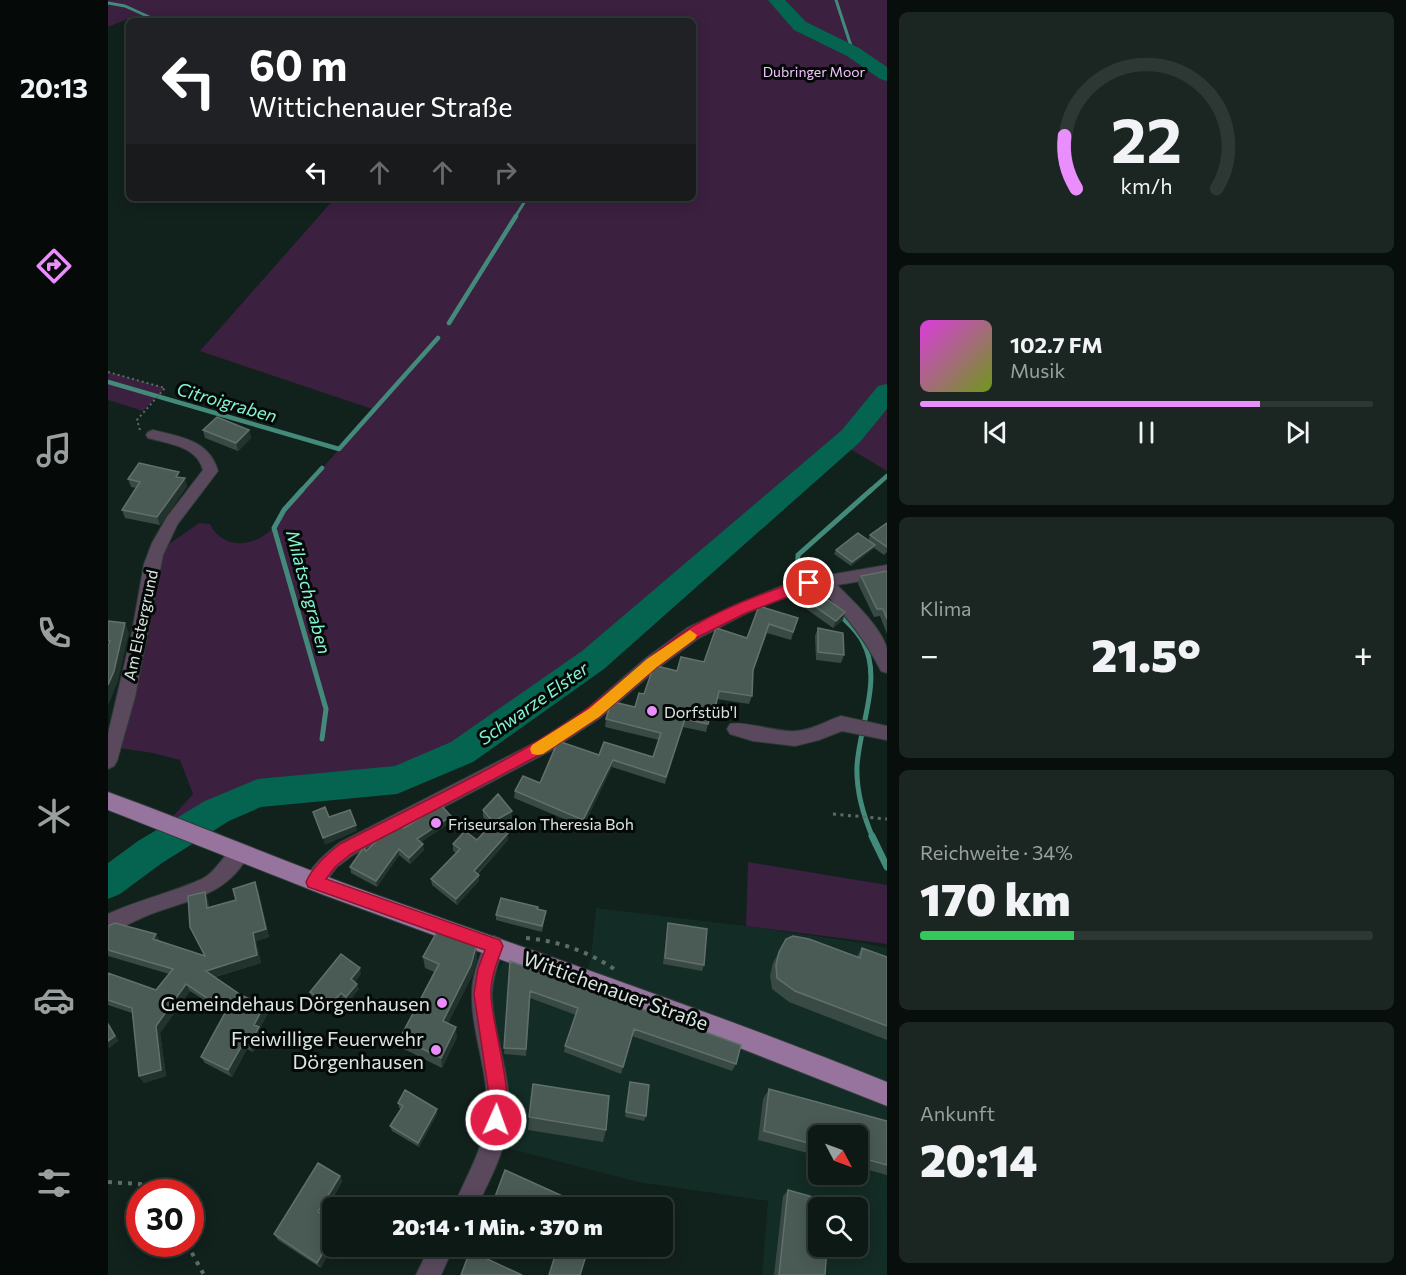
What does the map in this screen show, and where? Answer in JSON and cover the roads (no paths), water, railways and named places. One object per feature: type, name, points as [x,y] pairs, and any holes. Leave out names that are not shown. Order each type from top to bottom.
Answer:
[{"type":"main road","name":"Wittichenauer Straße","points":[[108,801],[314,882],[757,1042],[887,1094]]},
{"type":"street","name":"Am Elstergrund","points":[[108,761],[141,630],[146,589],[155,554],[165,533],[187,500],[211,471],[209,459],[202,450],[153,435]]},
{"type":"street","points":[[314,882],[330,861],[346,849],[544,746],[586,719],[652,663],[693,633],[741,609],[811,583],[887,571]]},
{"type":"street","points":[[811,583],[861,620],[877,641],[887,666]]},
{"type":"street","points":[[736,729],[753,734],[795,739],[819,733],[835,724],[879,731]]},
{"type":"street","points":[[108,924],[143,908],[209,885],[220,877],[240,853]]},
{"type":"street","points":[[469,1197],[494,1139],[499,1101],[482,994],[486,969],[494,946]]},
{"type":"street","points":[[428,1275],[437,1257]]},
{"type":"waterway","name":"Schwarze Elster","points":[[776,0],[800,26],[853,52],[887,75]]},
{"type":"waterway","points":[[836,0],[853,52]]},
{"type":"waterway","name":"Milatschgraben","points":[[108,3],[125,6],[151,18]]},
{"type":"waterway","name":"Milatschgraben","points":[[515,217],[525,201]]},
{"type":"waterway","name":"Milatschgraben","points":[[449,323],[516,216]]},
{"type":"waterway","name":"Citroigraben","points":[[108,382],[339,449],[438,338]]},
{"type":"waterway","name":"Schwarze Elster","points":[[108,883],[150,852],[217,811],[258,793],[397,780],[462,752],[593,660],[851,436],[887,392]]},
{"type":"waterway","name":"Milatschgraben","points":[[301,491],[322,468]]},
{"type":"waterway","points":[[870,491],[887,476]]},
{"type":"waterway","name":"Milatschgraben","points":[[302,490],[284,510],[274,528],[326,709],[322,739]]},
{"type":"waterway","points":[[805,584],[797,576],[798,555],[871,490]]},
{"type":"waterway","points":[[839,614],[858,634],[869,656],[870,687],[857,775],[861,803],[873,838]]},
{"type":"waterway","points":[[872,836],[887,867]]},
{"type":"place","name":"Dorfstüb'l","points":[[652,711]]},
{"type":"place","name":"Friseursalon Theresia Boh","points":[[436,823]]},
{"type":"place","name":"Gemeindehaus Dörgenhausen","points":[[442,1003]]},
{"type":"place","name":"Freiwillige Feuerwehr Dörgenhausen","points":[[436,1050]]},
{"type":"park label","name":"Dubringer Moor","points":[[814,71]]}]
